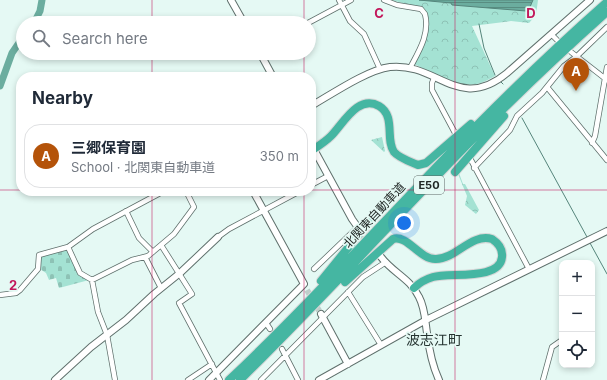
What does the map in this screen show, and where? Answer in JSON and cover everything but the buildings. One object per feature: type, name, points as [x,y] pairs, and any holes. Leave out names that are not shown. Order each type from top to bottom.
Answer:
[{"type":"highway","name":"北関東自動車道","points":[[229,380],[320,290],[442,161],[522,81],[607,2]]},
{"type":"highway","name":"北関東自動車道","points":[[240,380],[300,320],[475,137],[607,12]]},
{"type":"highway","points":[[455,172],[491,130],[561,54]]},
{"type":"highway","points":[[316,144],[330,137],[356,108],[365,104],[372,104],[379,106],[386,114],[392,147],[395,152],[421,166],[522,81]]},
{"type":"highway","points":[[316,145],[331,140],[357,112],[368,106],[377,108],[384,115],[390,151]]},
{"type":"highway","points":[[263,348],[341,259],[369,222]]},
{"type":"highway","points":[[414,288],[436,279],[490,274],[500,269],[505,258],[505,250],[501,242],[495,237],[488,235],[476,237],[439,256],[429,255],[420,247]]},
{"type":"highway","points":[[300,320],[393,239],[401,239],[424,256],[433,259],[444,257],[481,238],[492,239],[500,247],[503,255],[501,262],[493,270],[484,273],[435,277],[418,284],[414,288]]},
{"type":"street","points":[[231,0],[240,16]]},
{"type":"street","points":[[316,18],[340,2],[351,0]]},
{"type":"street","points":[[384,0],[421,10],[425,14],[426,25],[422,46],[410,68]]},
{"type":"street","points":[[316,103],[367,74],[380,69],[395,67],[410,68],[450,85],[461,88],[475,89],[488,86],[501,78],[590,0]]},
{"type":"street","points":[[340,2],[350,21],[364,34],[380,69]]},
{"type":"street","points":[[474,168],[510,130],[518,116],[547,87],[562,68],[576,57],[607,27]]},
{"type":"street","points":[[551,34],[557,40]]},
{"type":"street","points":[[571,52],[606,80]]},
{"type":"street","points":[[264,60],[270,72]]},
{"type":"street","points":[[592,143],[595,136],[606,80],[607,67]]},
{"type":"street","points":[[434,78],[432,90],[455,133]]},
{"type":"street","points":[[547,87],[607,160]]},
{"type":"street","points":[[314,269],[359,228],[352,219],[316,154]]},
{"type":"street","points":[[471,160],[474,168],[530,268]]},
{"type":"street","points":[[316,182],[328,176]]},
{"type":"street","points":[[0,295],[16,293],[20,290],[38,269],[39,255],[68,247],[93,229],[154,196]]},
{"type":"street","points":[[92,280],[132,260],[145,257],[174,234],[194,207],[188,196]]},
{"type":"street","points":[[256,196],[307,290]]},
{"type":"street","points":[[55,380],[91,347],[126,320],[180,273],[218,237],[229,229],[291,196]]},
{"type":"street","points":[[126,211],[139,238],[153,252]]},
{"type":"street","points":[[319,380],[426,320],[607,231]]},
{"type":"street","points":[[161,245],[192,294],[179,303],[220,380]]},
{"type":"street","points":[[68,247],[80,273],[92,280],[98,312],[107,335],[115,380]]},
{"type":"street","points":[[145,257],[161,288]]},
{"type":"street","points":[[261,380],[322,316],[363,277],[384,260],[404,277],[414,288],[422,303],[426,320],[430,353],[439,380]]},
{"type":"street","points":[[209,380],[304,284]]},
{"type":"street","points":[[348,292],[381,345]]},
{"type":"street","points":[[322,316],[348,364]]},
{"type":"street","points":[[266,323],[270,329]]},
{"type":"street","points":[[543,380],[552,347],[559,342]]},
{"type":"street","points":[[282,349],[298,380]]},
{"type":"street","points":[[188,380],[212,364]]},
{"type":"green space","points":[[391,0],[538,0],[536,15],[529,23],[511,21],[472,26],[495,76],[482,83],[469,85],[445,79],[414,64],[425,43],[428,14],[422,8]]},
{"type":"green space","points":[[382,137],[385,151],[384,152],[371,140]]},
{"type":"green space","points":[[459,173],[463,184],[465,184],[479,210],[476,214],[465,205],[467,196],[458,174]]},
{"type":"green space","points":[[68,248],[80,274],[89,280],[59,288],[56,278],[49,280],[46,273],[40,269],[40,256]]},
{"type":"shaded area","points":[[419,0],[533,0],[530,7],[526,11],[452,5],[451,3]]},
{"type":"waterway","points":[[38,16],[42,0]]},
{"type":"waterway","points":[[479,24],[484,48],[495,75]]},
{"type":"waterway","points":[[0,86],[12,53],[16,47]]},
{"type":"waterway","points":[[522,118],[587,237]]},
{"type":"waterway","points":[[590,243],[607,274]]},
{"type":"tunnel","points":[[307,290],[321,314]]},
{"type":"place","name":"三郷保育園","points":[[576,91]]},
{"type":"district","name":"波志江町","points":[[434,339]]}]
